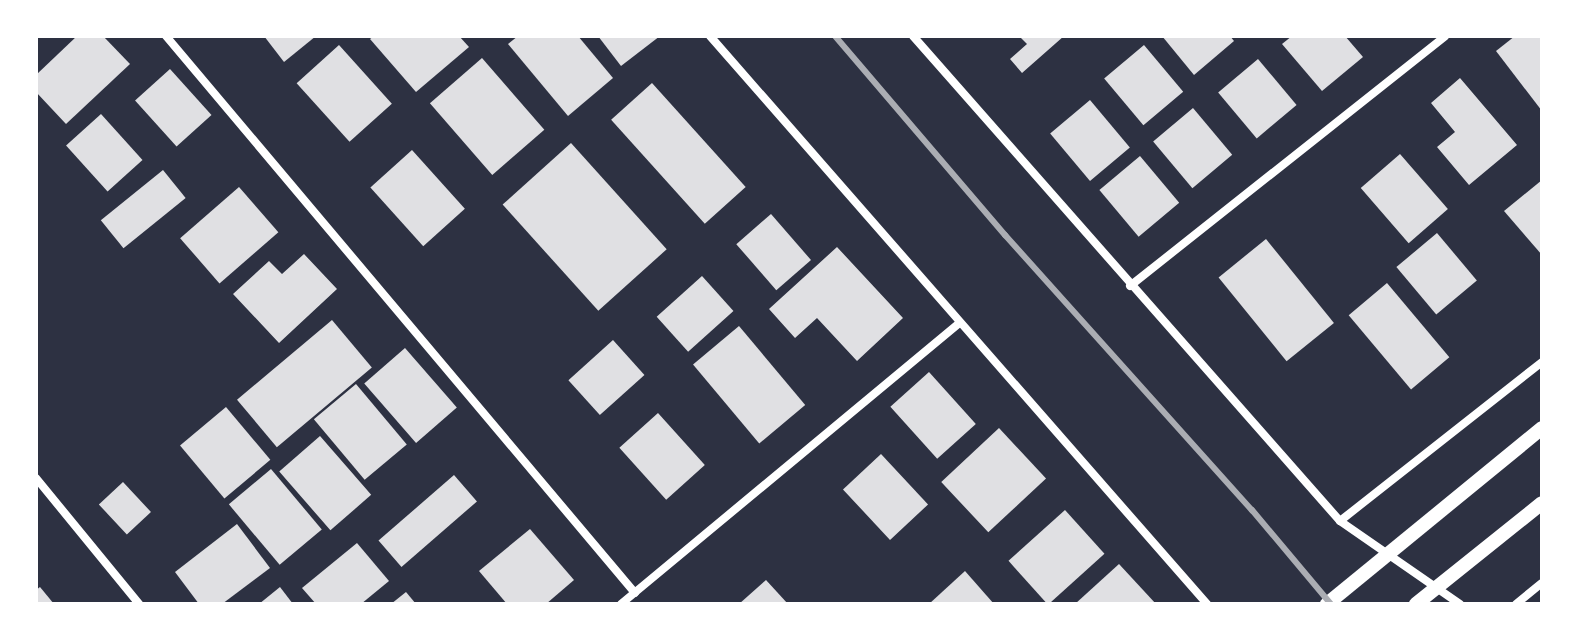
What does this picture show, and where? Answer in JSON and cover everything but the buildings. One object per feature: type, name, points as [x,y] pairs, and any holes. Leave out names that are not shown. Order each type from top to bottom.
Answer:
[{"type":"street","points":[[166,36],[635,593]]},
{"type":"street","points":[[710,36],[1207,604]]},
{"type":"street","points":[[913,36],[1340,521],[1460,604]]},
{"type":"street","points":[[1130,286],[1445,36]]},
{"type":"street","points":[[621,604],[960,323]]},
{"type":"street","points":[[1340,521],[1542,362]]},
{"type":"street","points":[[1327,604],[1542,428]]},
{"type":"street","points":[[36,478],[139,604]]},
{"type":"street","points":[[1416,604],[1542,503]]},
{"type":"street","points":[[1516,604],[1542,583]]},
{"type":"railway","points":[[835,36],[1005,235],[1252,510],[1331,604]]}]
